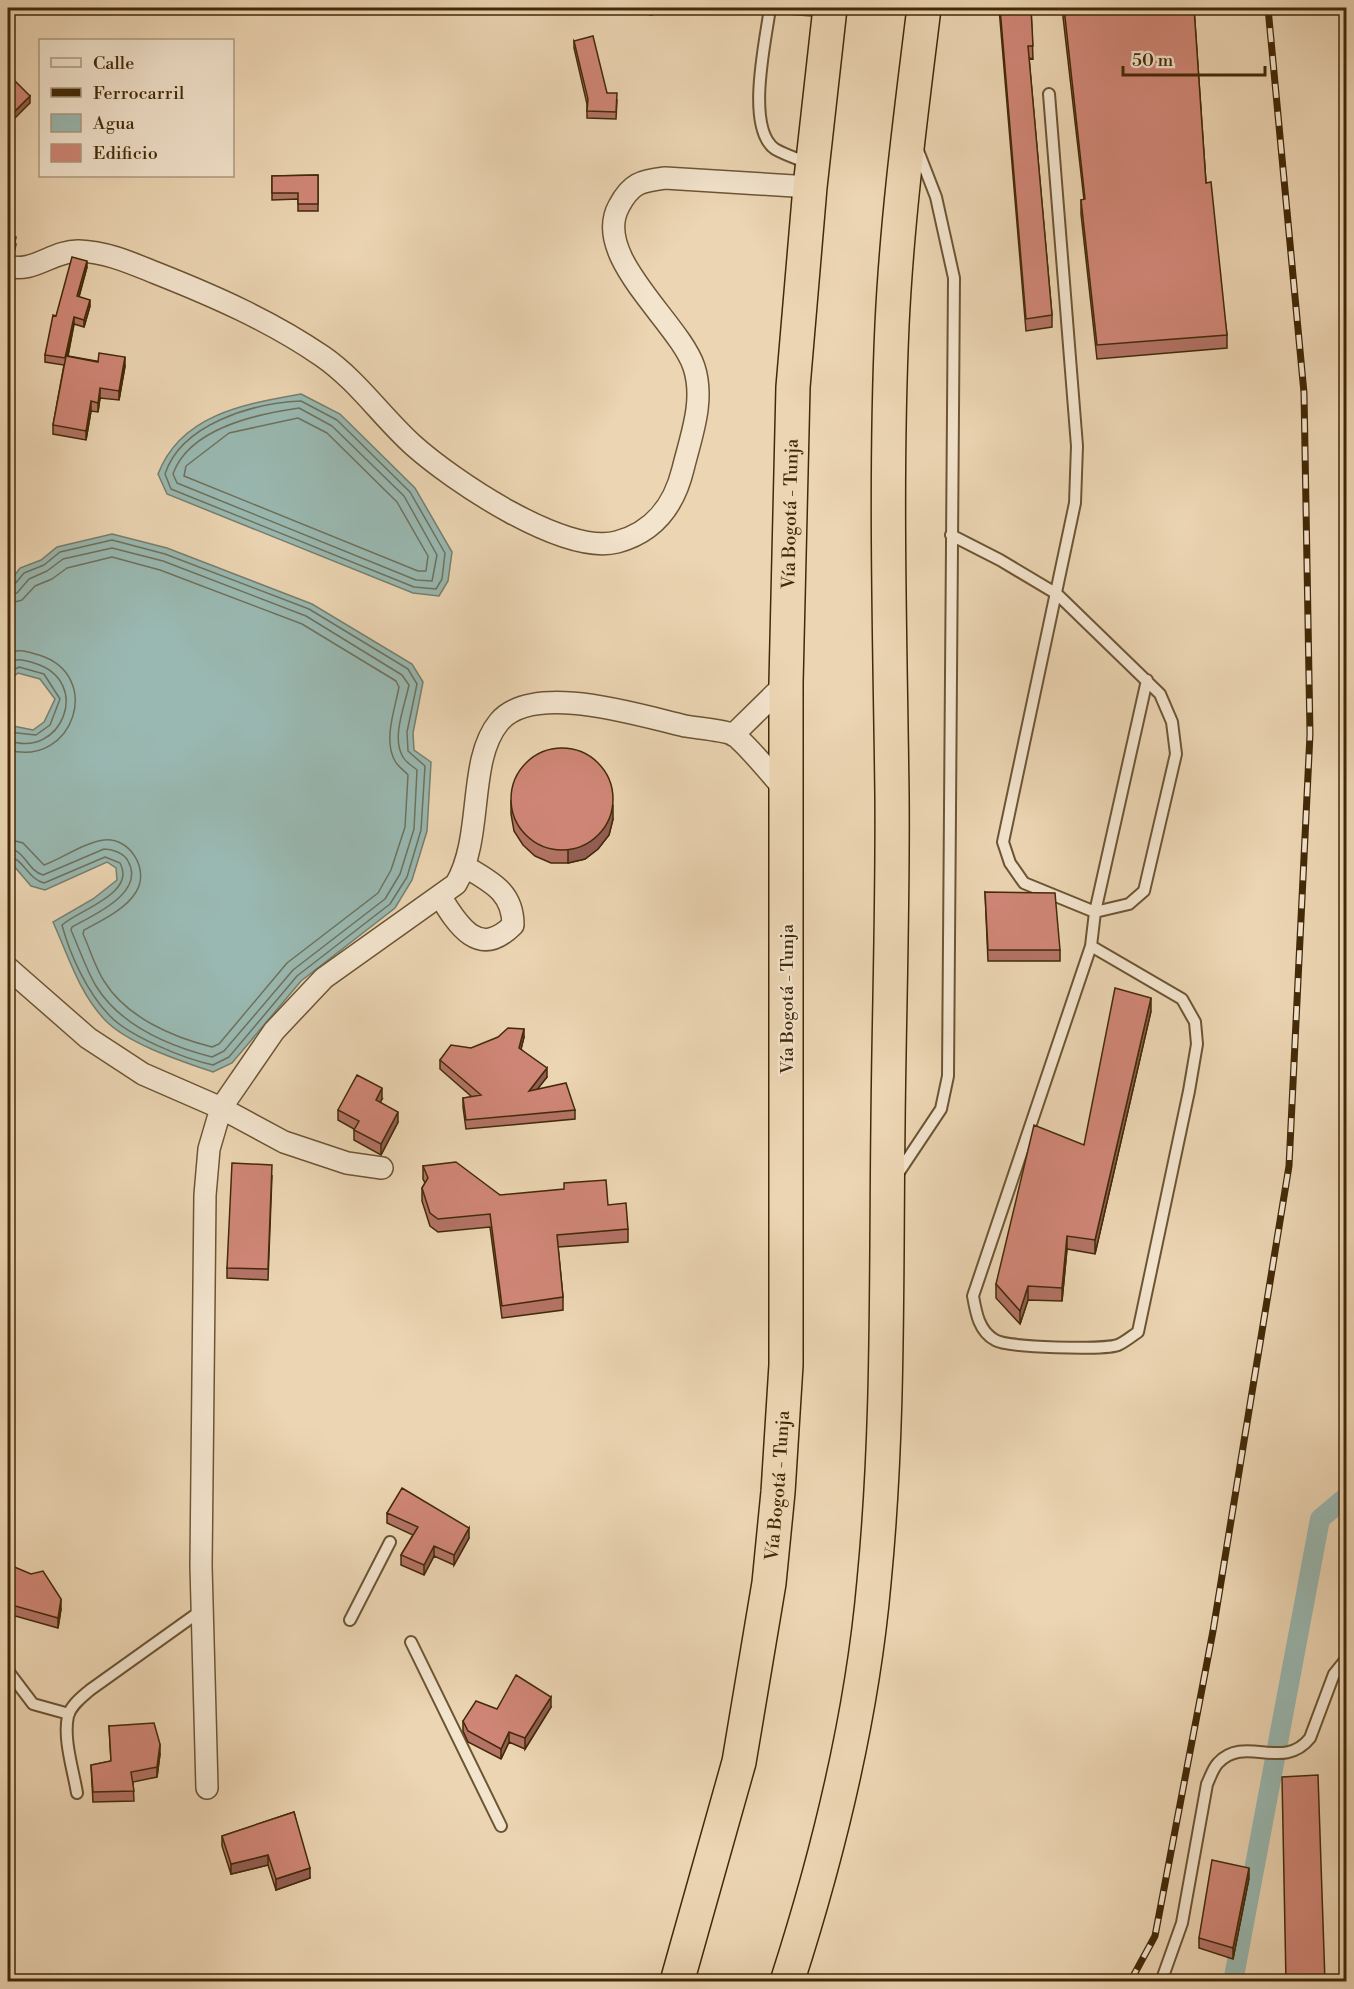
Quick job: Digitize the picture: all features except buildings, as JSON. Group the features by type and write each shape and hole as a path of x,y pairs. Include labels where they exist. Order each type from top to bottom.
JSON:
{"highway":[{"path":"787,1982 811,1909 833,1826 866,1652 882,1470 892,798 887,532 892,327 898,228 924,8"},
{"name":"Vía Bogotá - Tunja","path":"677,1982 739,1762 769,1583 778,1492 786,1365 786,683 793,387 830,9"}],"street":[{"path":"8,266 19,270 76,250 112,255 257,317 324,357 413,445 492,503 559,534 588,543 615,543 645,532 661,516 680,483 699,402 694,367 679,338 624,266 615,234 615,213 620,203 626,194 642,181 665,178 812,176"},
{"path":"733,735 786,683"},
{"path":"207,1788 202,1610 205,1195 209,1149 221,1108 274,1031 315,986 456,884 466,867 489,740 500,721 519,709 539,704 575,703 733,735 787,792"},
{"path":"440,896 461,927 475,938 487,941 502,936 513,925 513,910 507,897 466,867"},
{"path":"8,968 88,1038 143,1074 221,1108 284,1143 347,1163 382,1168"}],"lane":[{"path":"770,8 758,109 763,131 774,148 812,176"},
{"path":"790,8 830,9"},
{"path":"951,535 1000,560 1057,594 1160,694 1172,722 1176,754 1144,891 1129,904 1095,912 1024,883 1010,863 1003,842 1057,594 1075,503 1077,446 1049,94"},
{"path":"887,1190 941,1109 948,1076 954,278 936,197 909,128"},
{"path":"1091,946 1182,999 1195,1022 1197,1044 1189,1091 1138,1332 1119,1345 1097,1348 1040,1347 996,1341 984,1330 973,1296 1091,946 1095,912 1147,680"},
{"path":"350,1620 390,1542"},
{"path":"77,1793 68,1732 69,1714 90,1690 202,1610"},
{"path":"411,1642 501,1826"},
{"path":"1161,1982 1182,1923 1208,1784 1217,1763 1237,1750 1282,1754 1296,1751 1310,1738 1334,1674 1347,1659"},
{"path":"8,1671 33,1704 69,1714"}],"water":[{"path":"301,394 340,414 415,488 452,552 448,581 439,596 413,593 167,494 158,474 168,454 182,438 199,425 237,408"},
{"path":"112,534 167,548 312,604 412,664 423,682 413,733 414,750 431,762 427,831 412,880 395,908 301,981 232,1063 213,1072 156,1051 115,1029 88,998 75,973 53,922 93,899 117,880 116,868 107,862 45,890 31,886 8,859 8,725 33,730 44,722 55,699 40,679 18,673 8,681 8,584 20,568 41,560 57,547"}],"waterway":[{"path":"1233,1982 1320,1519 1346,1497"}],"railway":[{"path":"1130,1982 1155,1936 1213,1631 1289,1166 1310,734 1304,393 1268,8"}]}
